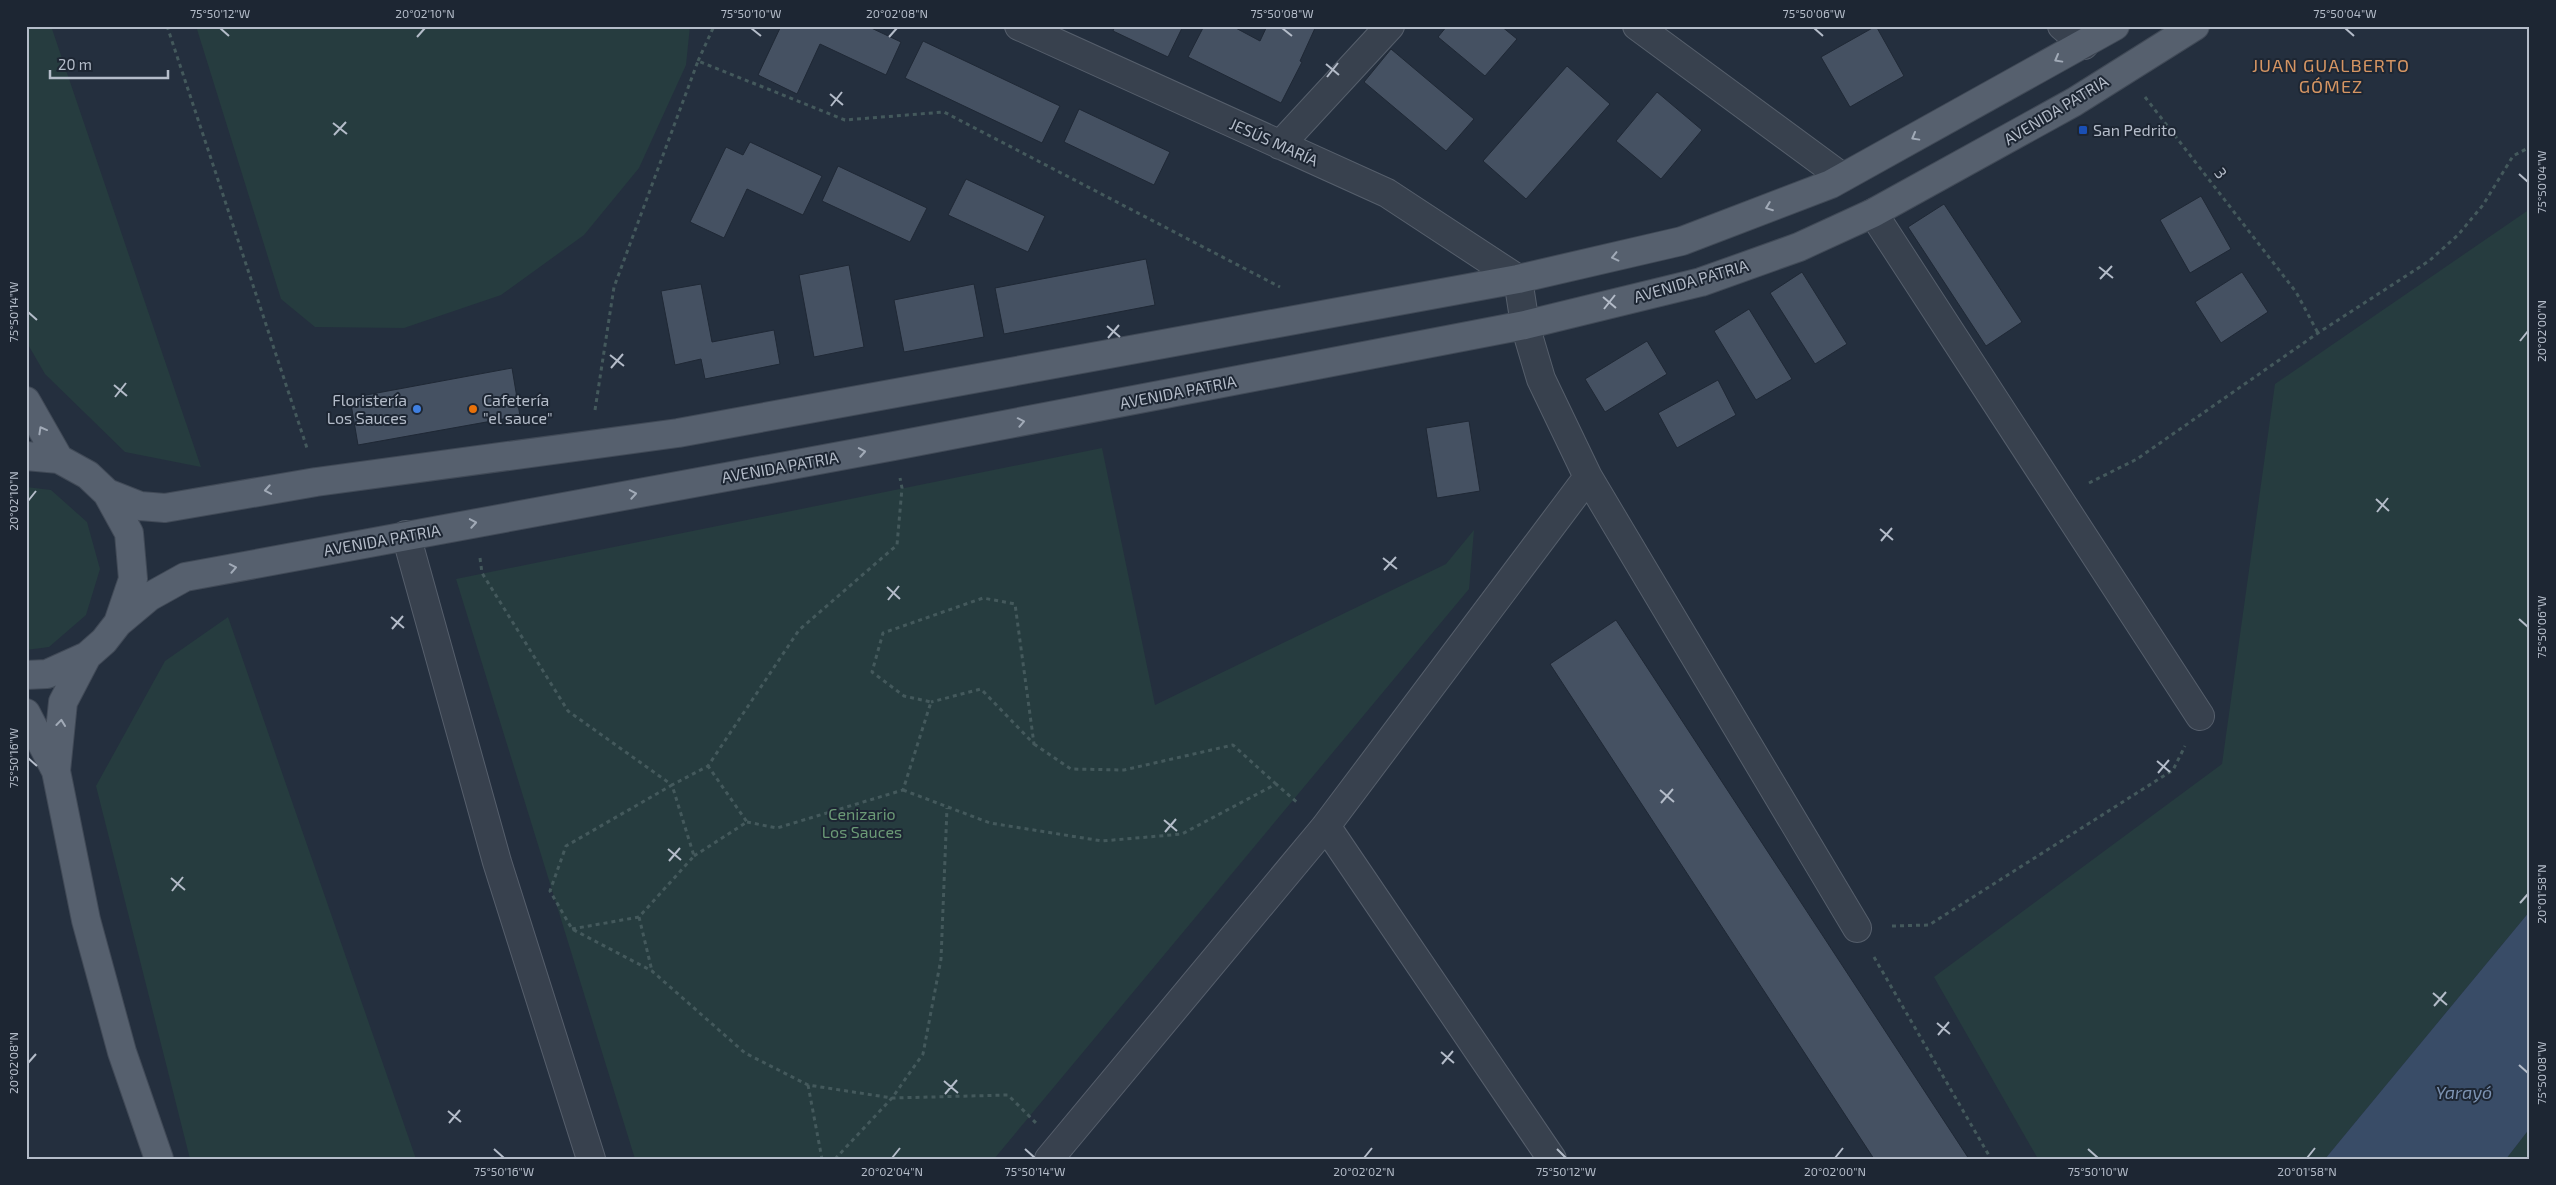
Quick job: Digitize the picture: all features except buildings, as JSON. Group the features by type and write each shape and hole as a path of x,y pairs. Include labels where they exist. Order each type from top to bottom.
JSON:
{"main road":[{"path":"26,456 58,459 88,475 108,493 140,506 165,508 316,482 678,433 1518,279 1682,241 1831,184 2084,45 2115,26"},
{"name":"AVENIDA PATRIA","path":"118,622 149,596 185,577 894,446 1525,325 1701,282 1799,248 1873,213 2074,102 2195,26"},
{"path":"26,401 58,459"},
{"path":"26,675 48,674 87,656 104,641 118,622 133,579 129,533 108,493"},
{"path":"56,771 63,702 87,656"},
{"path":"26,713 56,771 88,930 122,1052 159,1159"}],"street":[{"name":"JESÚS MARÍA","path":"1019,26 1387,193 1518,279"},
{"path":"1280,145 1390,26"},
{"path":"1637,26 1842,177"},
{"path":"2062,26 2084,45"},
{"path":"1873,213 2200,716"},
{"path":"1518,279 1525,325 1541,379 1588,478 1857,928"},
{"path":"1055,1152 1326,826 1588,478"},
{"path":"406,535 498,862 591,1159"},
{"path":"1326,826 1552,1159"}],"path":[{"path":"167,26 311,459 316,482"},
{"path":"589,445 614,287 698,62 714,26"},
{"path":"698,62 846,120 944,112 1330,313"},
{"name":"3","path":"2116,74 2130,82 2149,101 2296,292 2318,333"},
{"path":"2056,494 2099,480 2137,459 2318,333 2429,261 2458,235 2483,205 2513,156 2530,147"},
{"path":"894,446 902,488 897,545 799,630 708,766 566,846 550,892 572,929 652,971 746,1053 808,1085 892,1098 1008,1095 1055,1152"},
{"path":"473,523 482,573 568,711 672,785 694,856"},
{"path":"1034,744 1015,604 983,598 883,633 872,672 904,696 931,702 981,689 1034,744 1071,769 1124,770 1233,745 1326,826"},
{"path":"903,790 931,702"},
{"path":"1991,1159 1857,928 1929,924 2173,770 2200,716"},
{"path":"708,766 747,822 777,828 903,790 947,808 990,822 1102,841 1182,834 1276,784"},
{"path":"835,1159 892,1098 923,1054 942,959 947,808"},
{"path":"572,929 639,917 694,856 747,822"},
{"path":"639,917 652,971"},
{"path":"808,1085 822,1159"}],"green space":[{"path":"26,26 51,26 201,467 125,452 45,374 26,341"},
{"path":"196,26 690,26 686,65 639,168 584,235 501,295 404,328 315,327 281,299"},
{"path":"2530,209 2530,911 2325,1159 2038,1159 1934,977 2222,764 2275,384"},
{"name":"Cenizario Los Sauces","path":"1102,448 1155,705 1446,564 1474,530 1469,589 994,1159 635,1159 456,579"},
{"path":"26,487 51,490 87,522 100,569 86,615 49,647 26,650"},
{"path":"228,617 416,1159 190,1159 96,786 165,661"},
{"path":"2530,1128 2530,1159 2506,1159"}],"water":[{"name":"Yarayó","path":"2530,911 2530,1128 2506,1159 2325,1159"}],"place":[{"name":"San Pedrito","path":"2083,130"},
{"name":"Floristería Los Sauces","path":"417,409"},
{"name":"Cafetería \"el sauce\"","path":"473,409"}],"district":[{"name":"JUAN GUALBERTO GÓMEZ","path":"2331,76"}]}
